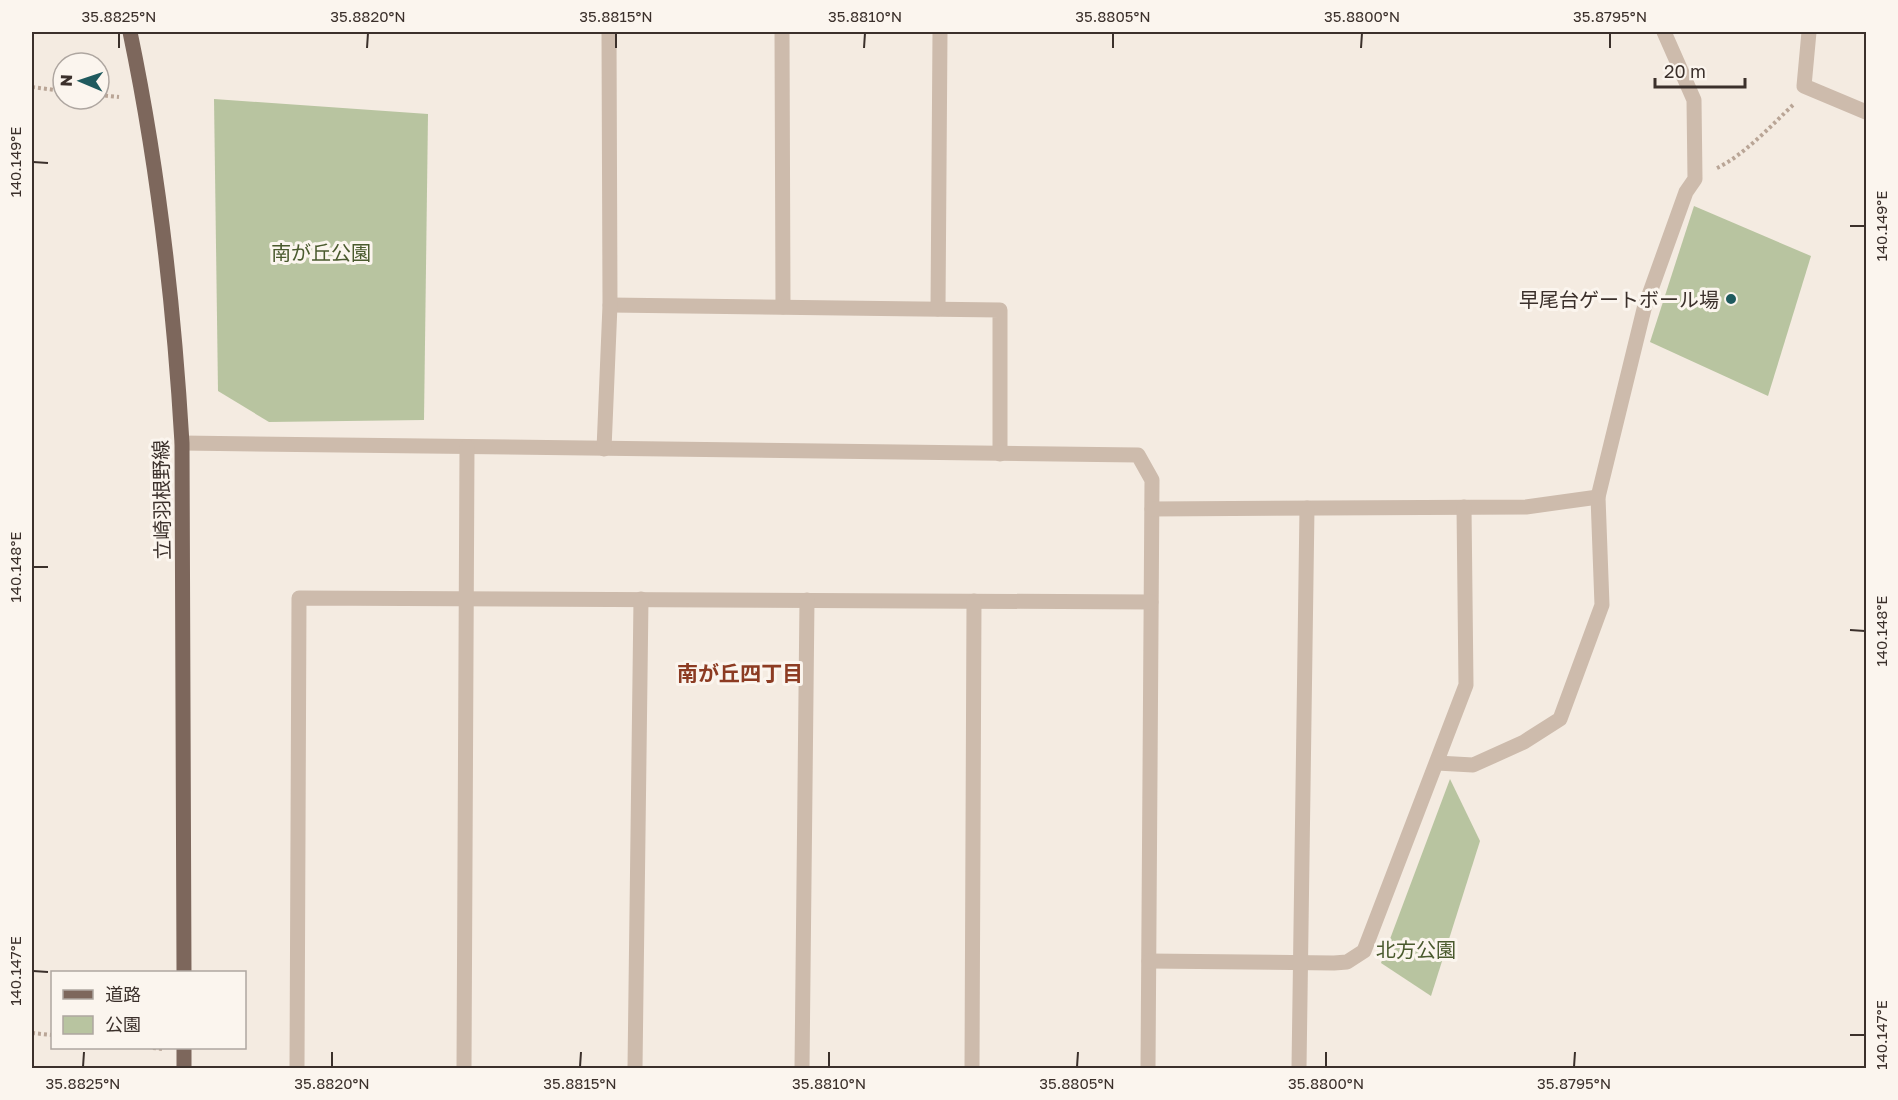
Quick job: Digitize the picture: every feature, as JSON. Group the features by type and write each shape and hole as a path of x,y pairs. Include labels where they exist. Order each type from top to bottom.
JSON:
{"main road":[{"name":"立崎羽根野線","path":"130,32 145,100 162,230 179,391 182,443 184,971"},
{"path":"184,1049 184,1068"}],"street":[{"path":"604,449 610,305 609,32"},
{"path":"782,32 783,307"},
{"path":"938,309 940,32"},
{"path":"1437,763 1473,765 1524,742 1560,719 1602,605 1598,497 1644,309 1686,192 1695,179 1694,100 1664,32"},
{"path":"1809,32 1804,86 1866,112"},
{"path":"610,305 1000,310 1000,453"},
{"path":"182,443 1138,455 1152,480 1149,1068"},
{"path":"464,1068 467,447"},
{"path":"1152,509 1526,507 1598,497"},
{"path":"1149,961 1347,962 1364,951 1466,685 1464,507"},
{"path":"1299,1068 1307,508"},
{"path":"297,1068 299,598 1151,602"},
{"path":"635,1068 641,599"},
{"path":"802,1068 807,600"},
{"path":"972,1068 974,601"}],"path":[{"path":"1695,179 1725,165 1796,102 1804,86"},
{"path":"32,87 51,89"},
{"path":"32,1033 51,1035"}],"green space":[{"name":"南が丘公園","path":"214,99 428,114 424,420 269,422 218,391"},
{"name":"早尾台ゲートボール場","path":"1694,206 1811,256 1768,396 1650,342"},
{"name":"北方公園","path":"1450,779 1480,841 1431,996 1381,963"}],"place":[{"name":"早尾台ゲートボール場","path":"1731,299"}],"district":[{"name":"南が丘四丁目","path":"740,673"}]}
